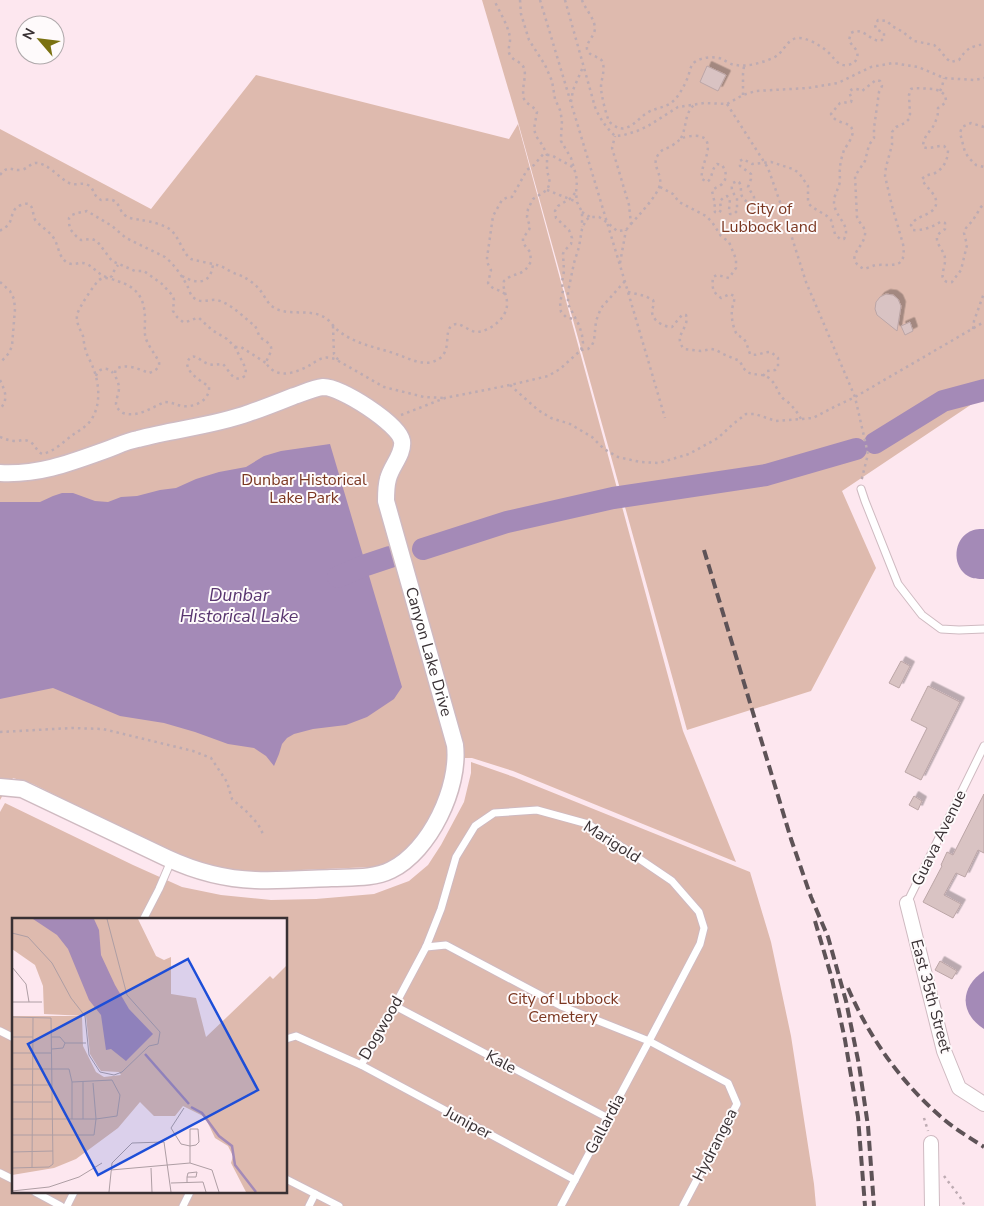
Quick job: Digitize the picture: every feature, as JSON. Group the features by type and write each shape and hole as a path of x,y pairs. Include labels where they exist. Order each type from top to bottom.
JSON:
{"street":[{"name":"Canyon Lake Drive","path":"0,473 18,474 39,471 75,461 136,439 208,425 247,414 304,392 324,387 340,390 385,419 400,434 402,443 400,453 387,480 386,501 455,745 456,755 448,796 435,824 422,845 408,859 391,870 368,876 255,880 207,873 184,866 22,789 0,787"},
{"name":"East 35th Street","path":"907,903 944,1051 959,1088 984,1104"},
{"path":"931,1144 932,1206"}],"lane":[{"path":"861,489 898,584 922,615 941,629 984,629"},
{"name":"Guava Avenue","path":"907,903 984,746"},
{"name":"Marigold","path":"426,947 441,909 456,857 475,826 494,813 529,810 537,810 588,824 632,853 672,881 699,912 704,928"},
{"path":"144,918 171,860"},
{"name":"Gallardia","path":"561,1206 700,944 704,928"},
{"path":"426,947 446,945 561,1006 649,1041"},
{"name":"Dogwood","path":"288,1038 296,1036 361,1065 426,947"},
{"name":"Kale","path":"395,1006 608,1118"},
{"path":"0,1031 12,1037"},
{"name":"Hydrangea","path":"649,1041 728,1083 737,1104 683,1206"},
{"name":"Juniper","path":"361,1065 575,1180"},
{"path":"0,1173 12,1179"},
{"path":"288,1180 339,1206"},
{"path":"40,1194 61,1206"},
{"path":"67,1206 73,1194"},
{"path":"183,1206 189,1194"},
{"path":"309,1206 316,1194"}],"path":[{"path":"0,175 10,169 21,170 33,164 41,164 69,183 88,185 92,188 94,195 101,200 110,199 117,203 122,213 126,216 168,228 180,242 189,258 219,265 247,279 260,289 268,303 275,308 288,312 317,314 325,317 340,332 359,343 396,353 419,362 432,362 446,351 449,328 452,325 459,325 473,332 484,331 496,324 504,313 508,306 504,281 508,277 521,274 526,270 531,261 530,252 523,243 530,227 527,217 528,209 533,199 547,190 550,184 546,153 534,129 537,117 536,109 528,104 524,98 525,69 509,53 510,40 494,0"},
{"path":"385,419 445,398 510,386 548,376 560,369 581,350 583,343 582,335 568,304 568,292 582,229 582,212 577,202 576,193 577,181 571,158 561,142 562,120 552,81 545,65 529,40 519,6 520,0"},
{"path":"540,0 665,418"},
{"path":"565,0 594,107 600,118 614,135 629,134 648,126 678,107 704,103 727,104 743,95 756,92 808,88 838,83 871,67 893,63 918,67 944,78 975,80 984,78"},
{"path":"582,0 595,29 588,45 588,51 590,54 601,58 603,63 601,93 614,135 612,148 629,205 631,224"},
{"path":"620,136 646,113 672,103 689,75 691,67 696,61 704,58 717,57 733,65 757,64 775,58 782,53 790,41 799,38 808,40 826,51 834,60 841,64 845,66 850,65 855,62 858,55 857,50 849,40 851,32 860,30 874,40 881,41 884,38 884,33 876,29 875,25 880,20 887,21 914,41 934,45 951,62 958,60 969,48 984,44"},
{"path":"571,103 573,90 583,66"},
{"path":"743,95 744,66"},
{"path":"940,91 944,78"},
{"path":"680,139 693,136 706,139 708,152 702,166 701,176 704,182 709,181 715,165 720,164 724,167 726,173 724,181 712,191 715,212 719,213 721,210 720,201 724,196 730,199 730,214 734,214 737,211 738,198 732,188 733,183 737,181 740,184 740,192 744,199 749,204 754,202 754,197 748,187 752,176 742,167 740,162 743,159 752,164 764,162 778,164 799,172 808,186 809,204 828,216 837,237 844,239 846,234 845,226 836,213 834,200 840,182 839,171 841,161 853,130 850,126 834,119 831,114 840,103 848,104 851,102 852,99 849,92 851,90 862,91 875,81 880,81 882,86 879,92 874,138 869,145 865,161 855,176 857,217 858,222 864,228 865,234 854,259 864,269 876,265 897,264 902,260 904,250 885,176 892,145 892,132 896,127 909,119 909,95 911,89 934,89 945,95 946,101 939,107 933,127 926,134 923,147 927,149 940,145 944,146 948,150 948,156 938,171 922,179 923,183 934,194 936,205 911,225 913,230 918,230 931,227 940,222 945,223 945,228 937,237 945,258 945,268 942,276 946,282 952,282 961,270 967,245 964,233 984,204"},
{"path":"620,264 626,230 643,211 660,187 661,181 655,164 656,157 660,150 672,146 680,139 684,132 687,112 695,104"},
{"path":"727,104 768,168 806,282 855,397 868,454 861,480 861,489"},
{"path":"610,123 618,128 627,128"},
{"path":"984,127 971,123 962,127 960,131 965,152 976,165 984,167"},
{"path":"546,153 574,169"},
{"path":"506,295 502,291 490,287 488,283 491,270 487,262 493,216 502,200 512,197 527,170 546,153"},
{"path":"660,187 672,194 679,202 706,216 728,242 736,260 736,268 729,278 717,276 713,278 713,290 720,298 730,294 734,296 733,326 737,335 746,342 750,354 757,355 763,352 772,352 778,358 778,367 775,370 767,371 763,376"},
{"path":"547,190 577,202"},
{"path":"576,193 558,206 555,215 569,230 572,238 572,242 564,251 561,312 566,317 577,321"},
{"path":"0,231 8,225 11,215 18,208 28,205 34,210 35,221 53,237 64,260 74,264 86,264 99,274 131,286 136,291 142,299 144,307 146,338 157,357 159,365 149,373 136,368 120,366 116,369 115,374"},
{"path":"96,379 97,373 102,369 111,370 115,374 119,385 117,408 123,413 133,414 141,413 165,402 191,406 206,398 209,393 207,386 195,377 187,367 191,357 198,357 209,364 222,364 234,377 240,379 245,376 246,369 230,341 212,330 198,318 184,322 177,317 173,311 173,296 162,284 144,271 135,271 118,265 110,260 97,241 81,240 73,233 68,223 70,218 72,215 87,211 112,226 126,238 165,257 186,284 194,299 203,301 213,300 235,309 255,326 260,337 269,343 272,351 266,363"},
{"path":"582,212 590,217 599,217 618,231 626,230"},
{"path":"582,229 586,220 590,217"},
{"path":"179,274 189,280 202,282 210,277 213,264"},
{"path":"0,437 14,441 26,440 31,442 38,452 42,454 52,451 87,425 92,419 99,394 76,316 80,305 97,282 102,278 112,276 118,265"},
{"path":"581,350 588,349 592,345 600,308 625,281"},
{"path":"0,282 10,291 14,298 15,308 12,346 9,353 0,363"},
{"path":"628,292 653,300 653,315 660,323 667,327 672,327 682,315 686,315 688,321 680,338 680,343 684,349 701,352 711,349 716,350 740,362 748,373 772,380 780,395 801,419"},
{"path":"972,329 984,293"},
{"path":"510,386 538,410 551,418 570,424 592,438 604,449 618,456 640,462 659,463 689,454 718,438 746,414 755,414 776,421 813,418 855,397 984,322"},
{"path":"333,326 334,354 341,363"},
{"path":"235,348 241,347 266,363 272,371 283,374 304,368 324,357 335,359 384,387 424,397 445,398"},
{"path":"0,380 6,396 6,401 0,409"},
{"path":"0,732 103,728 193,751 211,758 227,782 232,799 258,824 264,836"}],"green space":[{"name":"City of Lubbock land","path":"482,0 984,0 984,397 842,491 876,568 811,691 687,730 518,122"},
{"name":"Dunbar Historical Lake Park","path":"256,75 509,139 518,124 683,731 736,862 513,771 472,758 447,758 445,777 440,795 426,823 414,841 404,853 396,858 385,864 372,867 253,872 227,869 189,859 156,845 33,784 13,778 0,800 0,129 151,209"},
{"name":"City of Lubbock Cemetery","path":"471,762 514,777 750,872 771,942 791,1036 816,1206 0,1206 0,812 5,803 182,887 221,895 271,900 316,899 374,894 409,881 428,865 464,802 471,773"}],"water":[{"name":"Dunbar Historical Lake","path":"330,444 402,687 394,699 367,717 346,725 313,729 294,734 282,744 274,766 266,756 254,748 228,744 164,723 120,716 53,688 0,699 0,502 40,502 62,493 73,493 95,501 108,502 121,497 137,496 176,488 219,472 246,467 264,456 281,451"},
{"path":"984,529 984,579 972,578 963,572 960,567 956,555 957,549 966,534"},
{"path":"984,971 984,1029 970,1015 966,1000 970,985"}],"building":[{"path":"707,66 726,75 718,91 700,82"},
{"path":"886,294 893,295 898,299 901,306 897,331 877,315 875,309 876,302"},
{"path":"910,322 913,331 905,335 901,326"},
{"path":"901,661 910,666 899,688 889,683"},
{"path":"928,686 960,702 921,780 905,772 927,728 911,720"},
{"path":"984,794 984,853 978,850 965,877 956,873 944,895 961,904 953,918 923,902 942,866 947,852 953,855"},
{"path":"914,796 922,801 918,810 909,805"},
{"path":"940,961 957,971 952,979 935,970"}],"waterway":[{"path":"875,443 943,401 984,390"},
{"path":"423,549 507,522 613,498 766,475 856,449"},
{"path":"338,577 390,557"}],"railway":[{"path":"704,550 791,839 811,897 828,937 846,1001 859,1065 868,1126 874,1206"},
{"path":"815,921 832,979 845,1040 858,1117 865,1206"},
{"path":"848,988 876,1041 899,1073 925,1102 945,1120 984,1147"}]}
